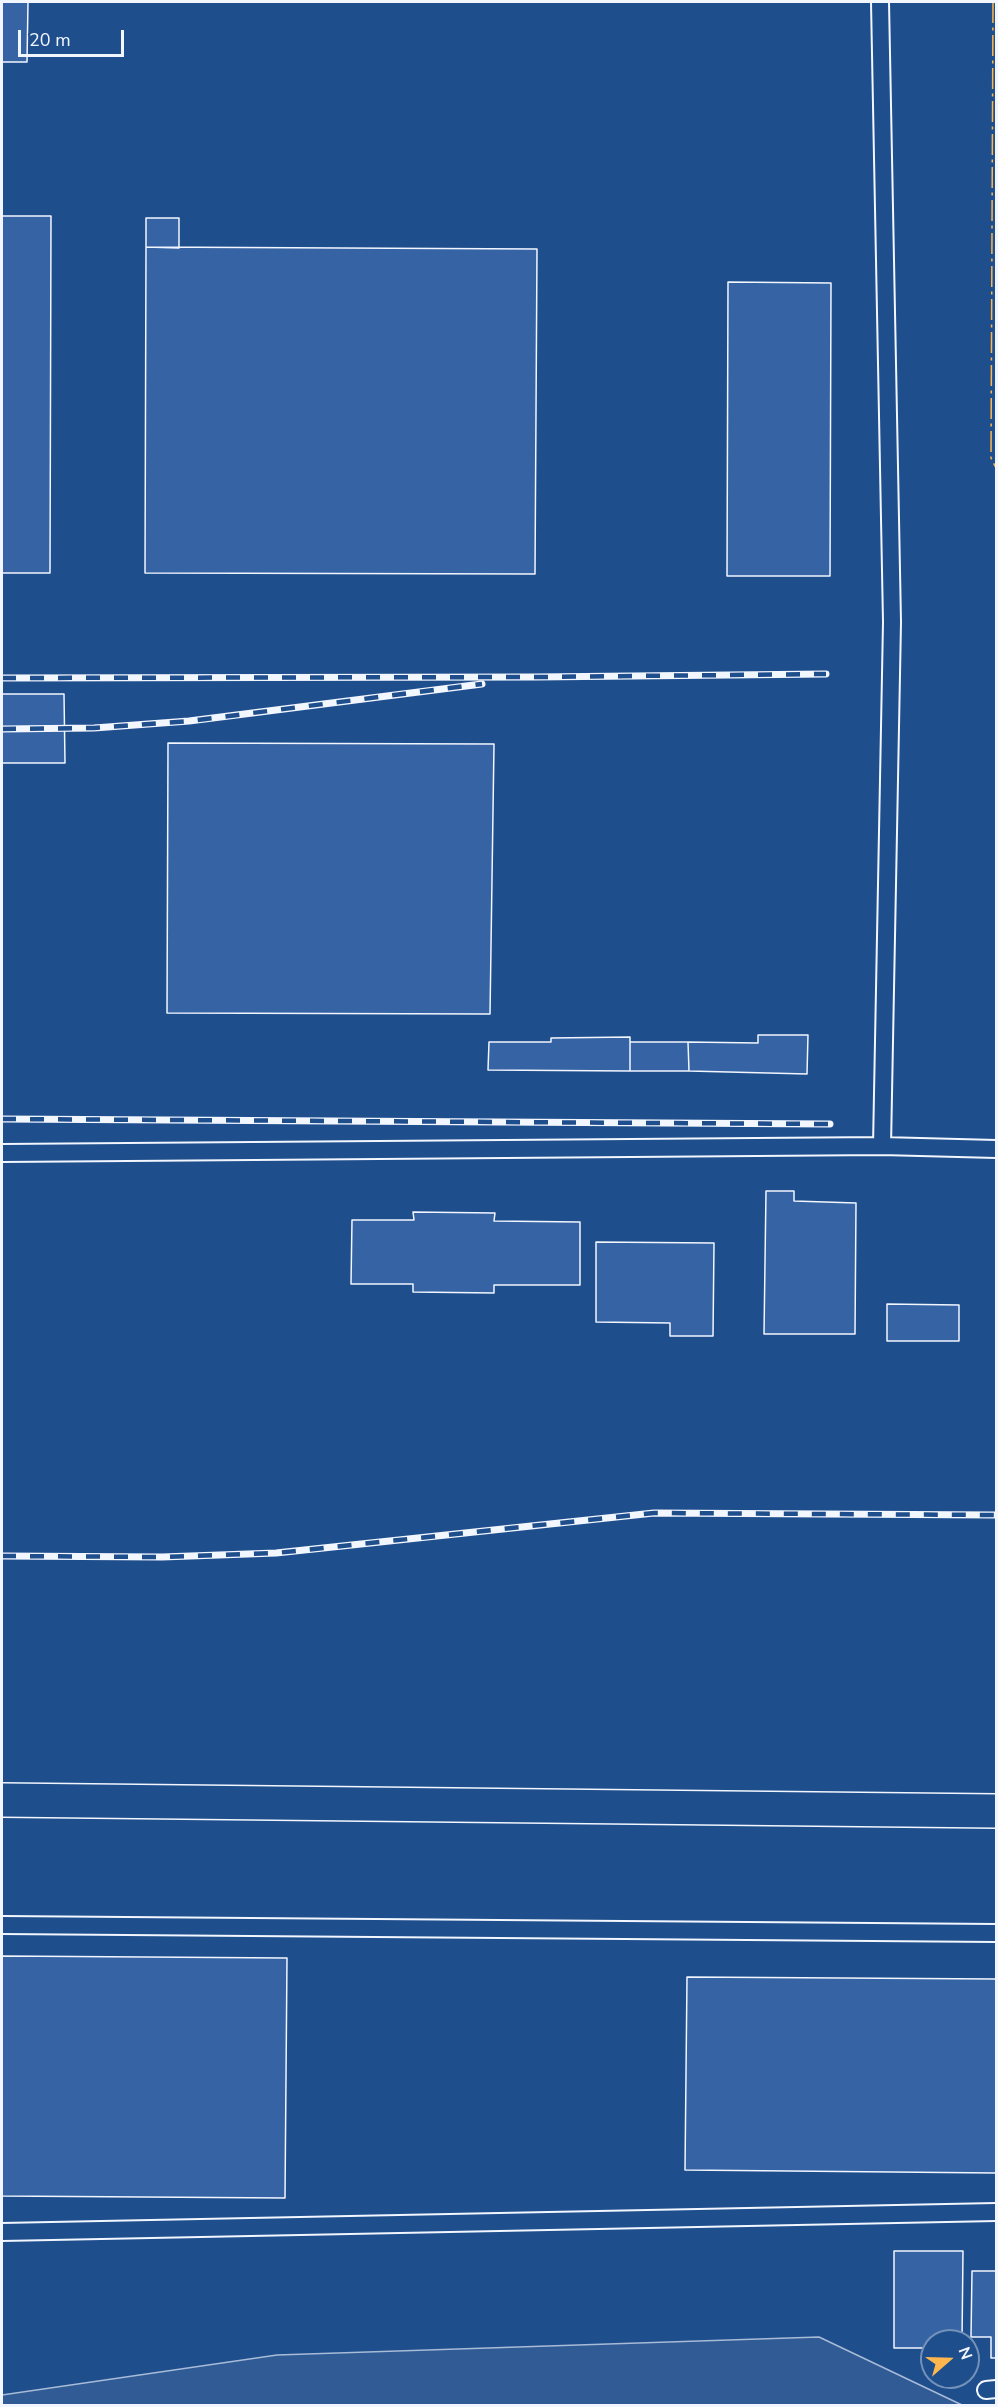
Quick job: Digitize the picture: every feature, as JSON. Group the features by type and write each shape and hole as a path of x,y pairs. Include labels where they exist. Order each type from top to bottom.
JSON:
{"main road":[{"path":"2,1800 996,1811"}],"lane":[{"path":"880,2 892,622 882,1146"},
{"path":"2,1153 882,1146 996,1149"},
{"path":"2,1925 996,1933"},
{"path":"2,2232 996,2212"}],"shaded area":[{"path":"819,2337 920,2385 920,2389 928,2389 962,2405 2,2405 2,2395 277,2355"}],"building":[{"path":"2,2 28,2 27,62 2,62"},
{"path":"2,216 51,216 50,573 2,573"},
{"path":"146,218 179,218 179,248 146,247"},
{"path":"146,247 537,249 535,574 145,573"},
{"path":"728,282 831,283 830,576 727,576"},
{"path":"2,694 64,694 65,763 2,763"},
{"path":"168,743 494,744 490,1014 167,1013"},
{"path":"758,1035 808,1035 807,1074 689,1071 688,1042 758,1043"},
{"path":"630,1037 630,1071 488,1070 489,1042 551,1042 551,1038"},
{"path":"630,1042 688,1042 689,1071 630,1071"},
{"path":"766,1191 794,1191 794,1201 856,1203 855,1334 764,1334"},
{"path":"413,1212 495,1213 494,1221 580,1222 580,1285 494,1285 494,1293 413,1292 413,1284 351,1284 352,1220 414,1220"},
{"path":"596,1242 714,1243 713,1336 670,1336 670,1323 596,1322"},
{"path":"887,1304 959,1305 959,1341 887,1341"},
{"path":"2,1956 287,1958 285,2198 2,2196"},
{"path":"687,1977 996,1979 996,2173 685,2170"},
{"path":"894,2251 963,2251 962,2329 920,2329 920,2348 894,2348"},
{"path":"972,2271 996,2271 996,2358 991,2358 991,2337 980,2337 980,2329 971,2329"}],"railway":[{"path":"2,678 826,674"},
{"path":"2,729 94,728 189,721 482,684"},
{"path":"2,1119 830,1124"},
{"path":"2,1556 162,1557 276,1553 654,1513 996,1515"}],"power":[{"path":"993,2 991,458 996,468"}]}
